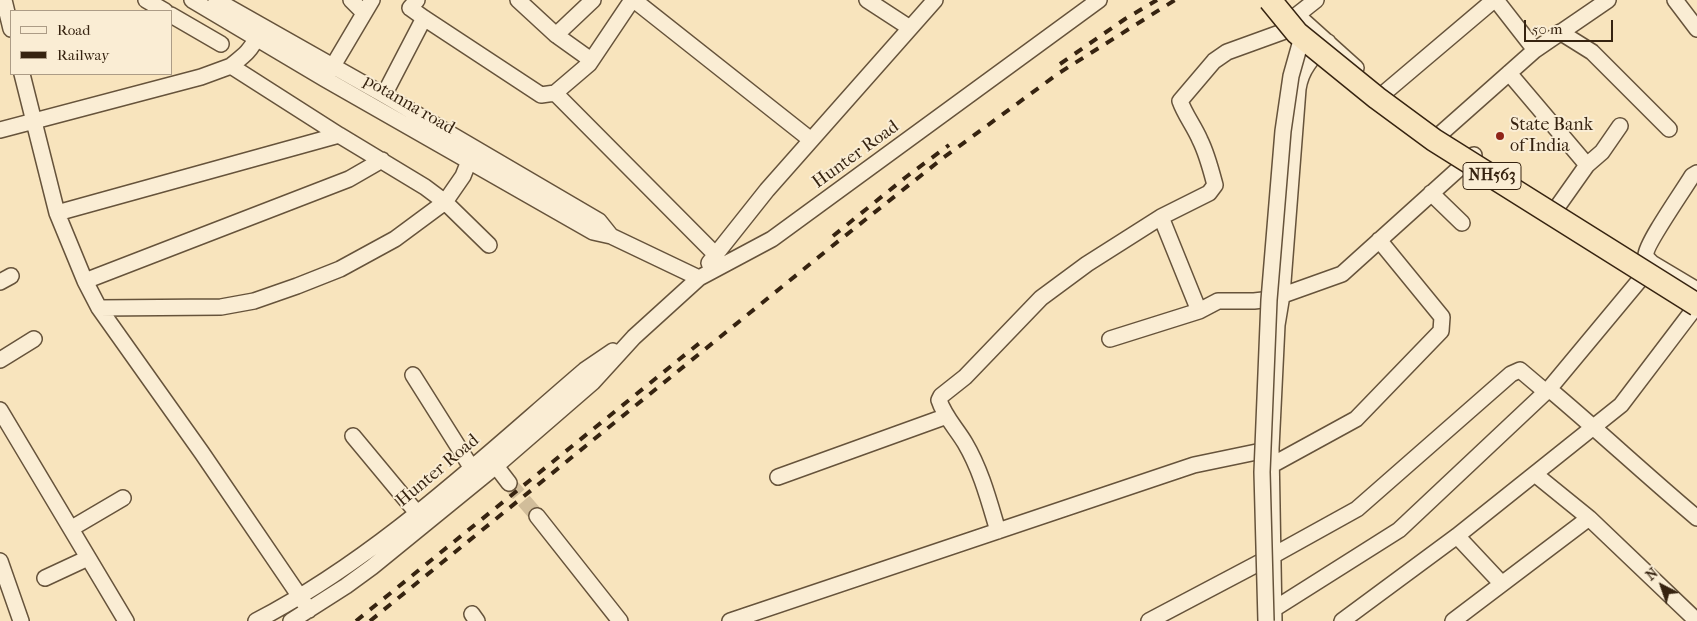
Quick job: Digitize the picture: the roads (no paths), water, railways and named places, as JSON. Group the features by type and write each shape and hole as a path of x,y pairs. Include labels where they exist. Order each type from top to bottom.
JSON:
{"highway":[{"name":"NH563","path":"1270,0 1377,98 1434,140 1697,305"}],"street":[{"path":"4,0 10,25"},
{"path":"146,0 163,10"},
{"name":"potanna road","path":"192,0 252,46 384,95 599,221 611,236"},
{"name":"potanna road","path":"216,0 234,4 329,74 466,169 593,232 611,236 694,282"},
{"path":"329,74 368,6 351,0"},
{"path":"416,0 410,8 541,95 555,93 591,60 633,0 811,140"},
{"path":"518,0 556,35 591,60"},
{"path":"556,35 593,0"},
{"path":"867,0 910,28"},
{"path":"694,282 715,254 811,140 935,0"},
{"path":"1271,617 1262,472 1269,300 1283,131 1300,26 1316,0"},
{"path":"1383,94 1495,0 1535,50"},
{"path":"1438,136 1535,50 1608,0"},
{"path":"1675,0 1697,29"},
{"name":"Hunter Road","path":"291,621 372,567 496,466 592,382 634,337 694,282 772,239 1095,1"},
{"path":"172,16 221,44"},
{"path":"384,95 424,18"},
{"path":"998,531 978,470 965,443 946,416 939,400 940,396 965,377 1041,298 1087,264 1161,217 1209,193 1215,185 1210,164 1180,100 1214,61 1227,52 1285,31 1298,24 1328,42 1383,94 1438,136 1475,154 1697,290"},
{"path":"1560,32 1592,52 1670,129"},
{"path":"1271,617 1274,555 1271,449 1277,325 1282,295 1299,78 1305,66 1328,42"},
{"path":"0,130 201,77 231,66 252,46"},
{"path":"231,66 425,187 445,202 489,245"},
{"path":"1509,73 1588,165"},
{"path":"22,75 57,213 85,281 100,308 309,610"},
{"path":"555,93 715,254"},
{"path":"1558,206 1588,165 1602,152 1620,126"},
{"path":"57,213 339,135"},
{"path":"1110,339 1199,311 1218,301 1254,301 1272,298 1342,274 1475,154"},
{"path":"85,281 349,179 382,160"},
{"path":"100,308 221,307 254,301 340,269 395,239 445,202 466,169"},
{"path":"1653,264 1646,256 1646,253 1692,176 1697,173"},
{"path":"1431,192 1462,223"},
{"path":"1161,217 1199,311"},
{"path":"1272,465 1356,419 1440,331 1442,318 1379,240"},
{"path":"1271,617 1400,530 1548,391 1653,264"},
{"path":"1342,621 1458,536 1621,405 1697,305"},
{"name":"Hunter Road","path":"256,621 299,597 343,568 417,514 585,370 634,337"},
{"path":"0,360 34,339"},
{"path":"1149,621 1357,509 1511,374 1520,370 1594,427 1628,460 1697,518"},
{"path":"413,375 471,467"},
{"path":"0,410 126,621"},
{"path":"778,477 946,416"},
{"path":"353,436 417,514"},
{"path":"730,621 1194,466 1271,449"},
{"path":"496,466 509,483"},
{"path":"1536,475 1589,518 1697,621"},
{"path":"72,528 122,498"},
{"path":"537,516 620,621"},
{"path":"1453,621 1589,518"},
{"path":"1458,536 1502,584"},
{"path":"44,578 88,558"},
{"path":"0,561 20,621"}],"tunnel":[{"path":"509,483 537,516"}],"railway":[{"path":"1060,64 1125,19 1157,0"},
{"path":"370,621 943,158 1059,73 1175,0"},
{"path":"833,236 949,145"},
{"path":"356,621 702,341"}],"place":[{"name":"State Bank of India","path":"1500,136"}]}
